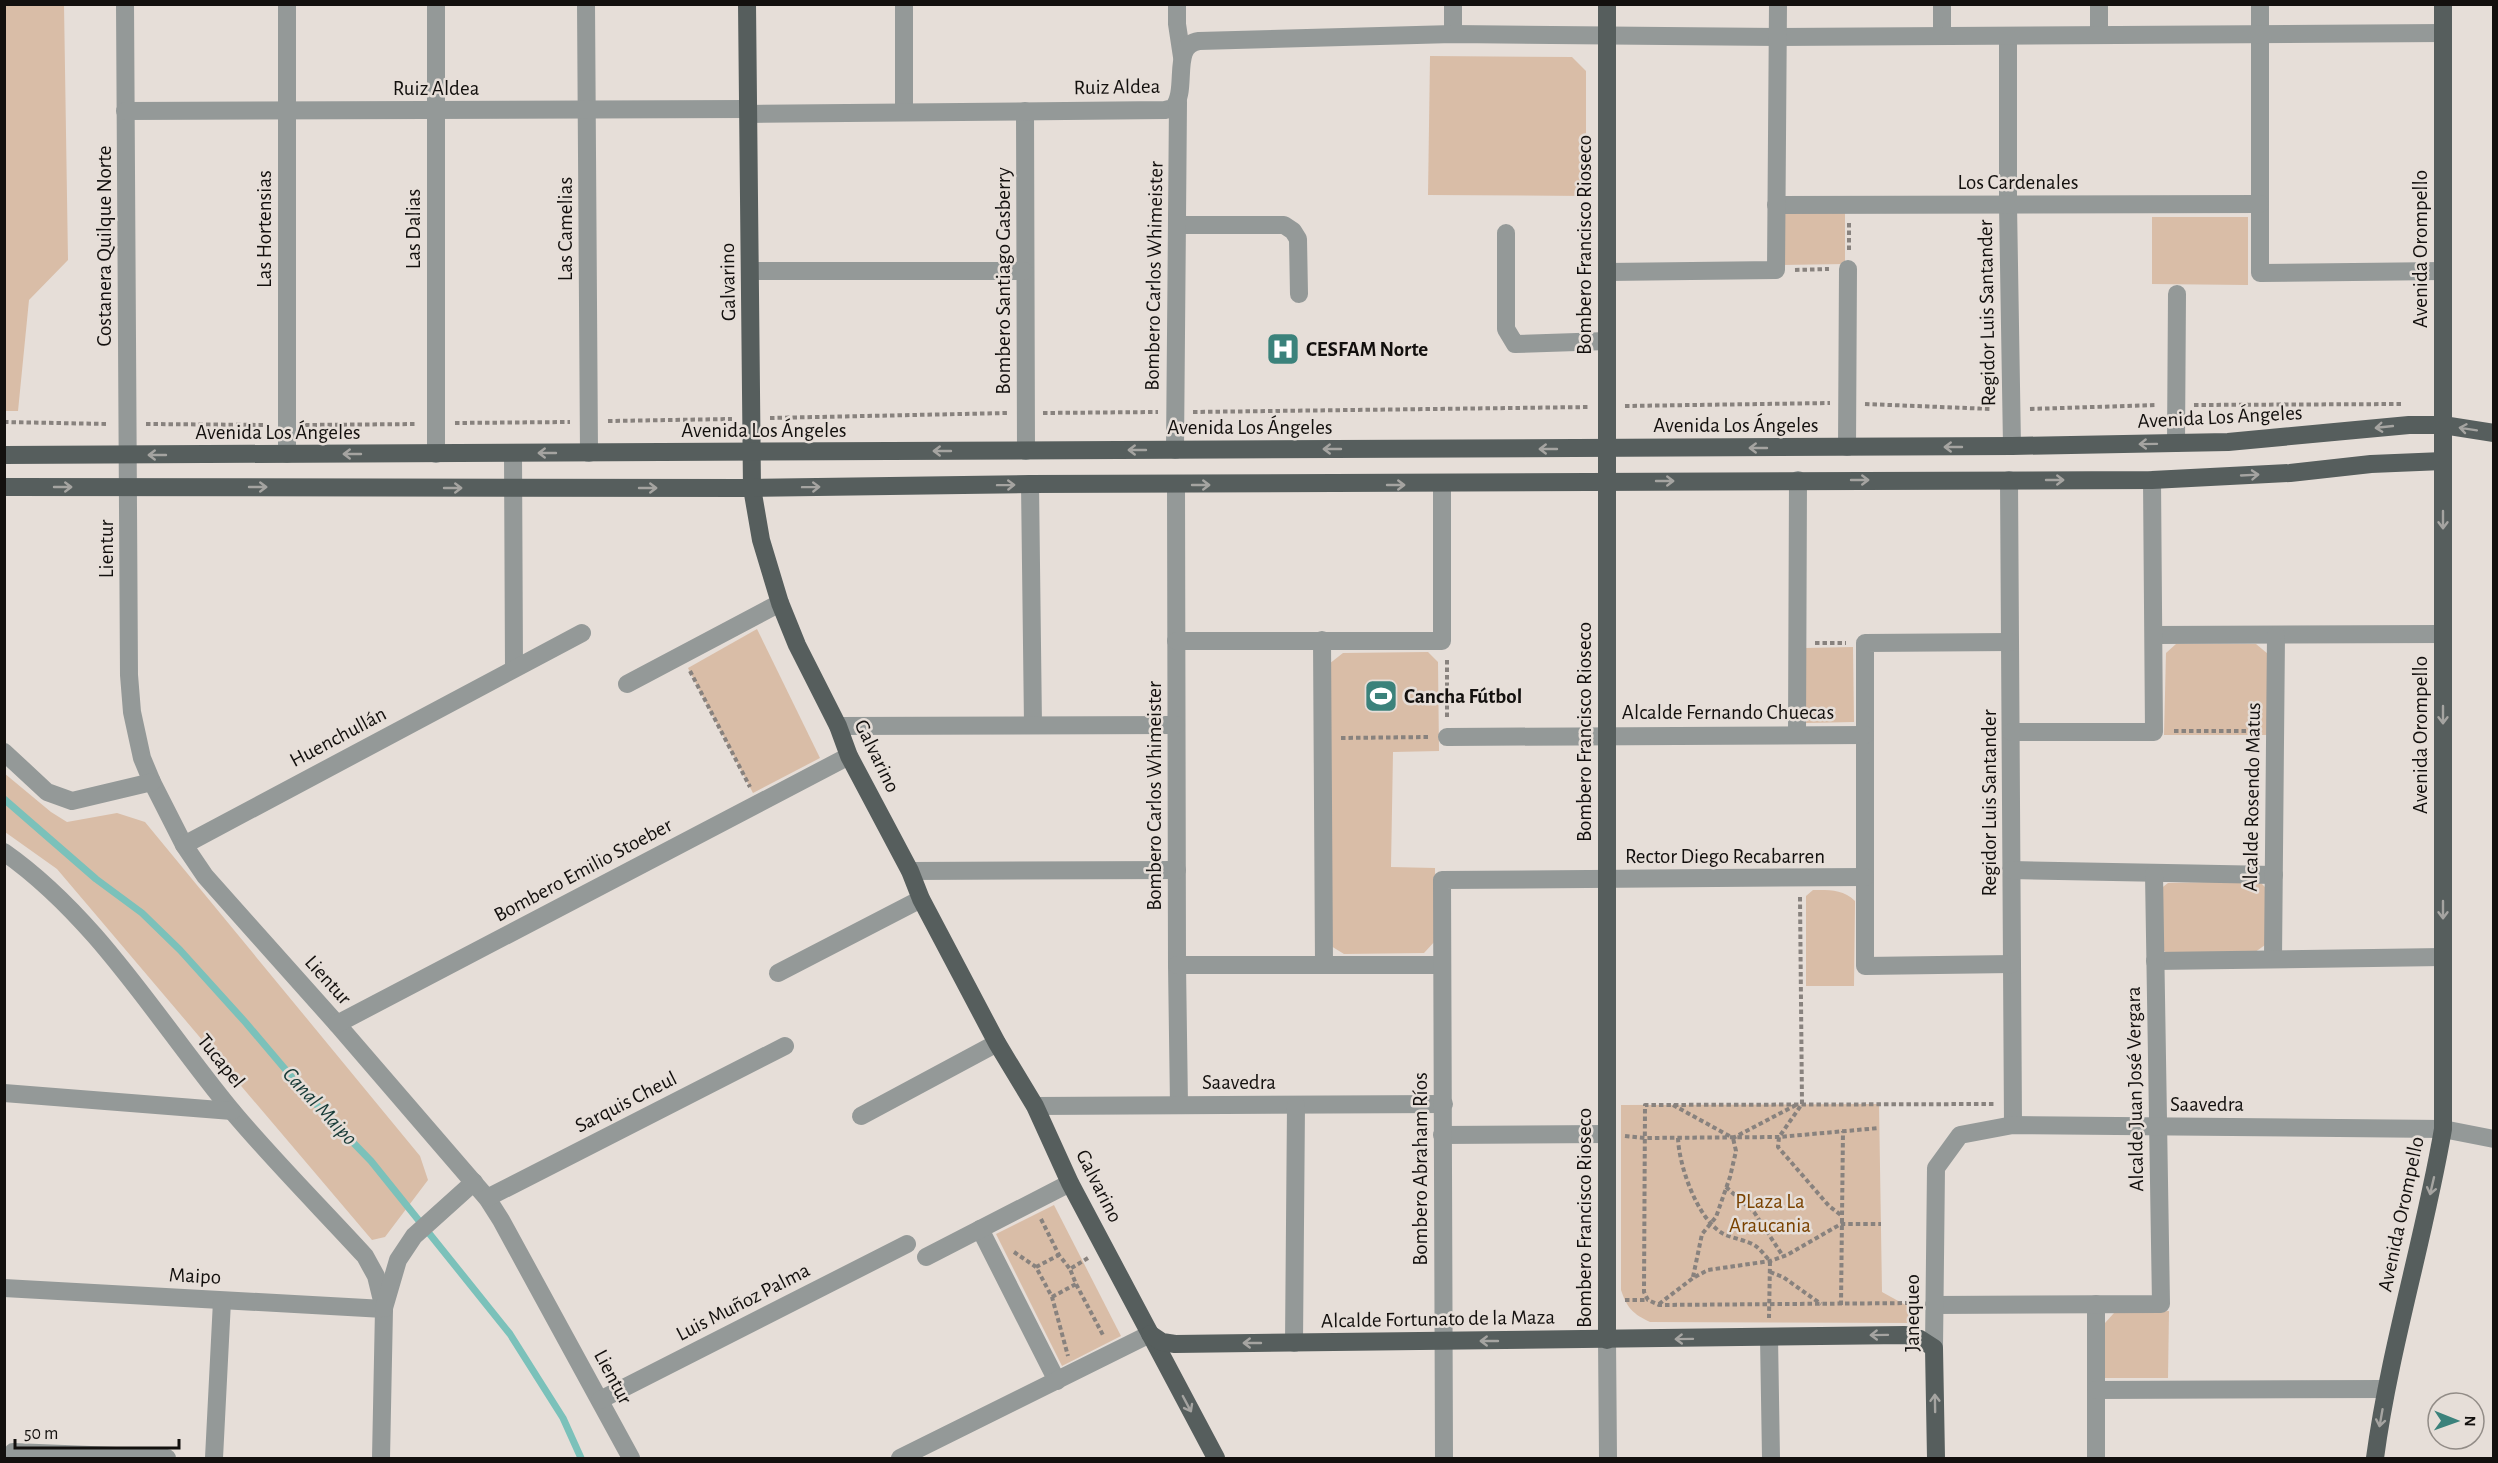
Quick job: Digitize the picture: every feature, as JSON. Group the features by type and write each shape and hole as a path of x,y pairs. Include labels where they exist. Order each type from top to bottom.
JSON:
{"main road":[{"name":"Galvarino","path":"747,4 752,488 761,540 780,603 797,645 838,726 849,756 910,872 921,899 997,1043 1035,1106 1071,1183 1216,1458"},
{"name":"Bombero Francisco Rioseco","path":"1607,4 1607,1340"},
{"name":"Avenida Orompello","path":"2375,1458 2386,1389 2443,1129 2443,4"},
{"name":"Avenida Los Ángeles","path":"4,455 2012,446 2176,444 2272,439 2409,425 2443,425 2493,433"},
{"path":"4,487 752,488 1030,484 1176,486 1798,480 2152,480 2290,473 2361,465 2443,461"},
{"name":"Alcalde Fortunato de la Maza","path":"1150,1334 1162,1342 1192,1344 1905,1335 1934,1348"},
{"path":"1172,1374 1169,1365 1170,1352 1175,1348 1192,1344"},
{"name":"Janequeo","path":"1934,1348 1936,1458"}],"street":[{"name":"Costanera Quilque Norte","path":"125,4 128,487"},
{"name":"Las Hortensias","path":"287,4 287,454"},
{"name":"Las Dalias","path":"436,4 436,454"},
{"name":"Las Camelias","path":"586,4 589,453"},
{"path":"904,4 904,112"},
{"path":"1177,4 1177,24 1182,57"},
{"path":"1453,4 1453,34"},
{"path":"1607,272 1776,270 1778,4"},
{"path":"1942,4 1942,36"},
{"path":"2099,4 2099,35"},
{"path":"2260,4 2260,273 2443,272"},
{"name":"Ruiz Aldea","path":"125,111 1165,110 1173,108 1181,94 1182,57 1185,47 1191,42 1199,41 1453,34 1778,37 2443,33"},
{"name":"Regidor Luis Santander","path":"2008,36 2007,205 2012,446"},
{"name":"Bombero Carlos Whimeister","path":"1175,450 1178,102"},
{"name":"Bombero Santiago Gasberry","path":"1025,111 1026,451"},
{"name":"Los Cardenales","path":"1776,205 2260,204"},
{"path":"1178,225 1284,225 1293,231 1298,239 1299,294"},
{"path":"1506,233 1506,329 1515,344 1607,341"},
{"path":"1847,447 1848,269"},
{"path":"750,271 1024,271"},
{"path":"2176,444 2177,294"},
{"path":"513,453 514,668"},
{"path":"1797,734 1798,480"},
{"name":"Regidor Luis Santander","path":"2009,480 2013,1125"},
{"path":"2011,732 2154,732 2152,480"},
{"path":"1030,484 1033,725"},
{"path":"1176,641 1443,641 1442,484"},
{"name":"Bombero Carlos Whimeister","path":"1176,486 1179,1105"},
{"name":"Lientur","path":"128,487 130,684 137,736 152,782 184,845 205,876 487,1198 631,1458"},
{"path":"627,684 780,603"},
{"name":"Huenchullán","path":"184,845 582,633"},
{"path":"2155,635 2443,634"},
{"name":"Alcalde Rosendo Matus","path":"2273,959 2276,635"},
{"path":"1322,640 1324,964"},
{"path":"2010,642 1865,643 1865,966 2012,964"},
{"path":"838,726 1176,725"},
{"name":"Alcalde Fernando Chuecas","path":"1447,737 1865,735"},
{"path":"4,752 47,792 72,801 152,782"},
{"name":"Bombero Emilio Stoeber","path":"337,1024 849,756"},
{"name":"Tucapel","path":"4,852 62,898 232,1111 365,1256 376,1276 384,1310 381,1458"},
{"path":"910,872 1177,870"},
{"path":"2012,870 2154,874 2274,874"},
{"name":"Alcalde Juan José Vergara","path":"2096,1304 2161,1304 2154,874"},
{"name":"Rector Diego Recabarren","path":"1442,880 1865,877"},
{"name":"Bombero Abraham Ríos","path":"1442,880 1444,1458"},
{"path":"778,973 921,899"},
{"path":"2155,961 2443,957"},
{"path":"1177,965 1442,965"},
{"path":"861,1116 997,1043"},
{"name":"Sarquis Cheul","path":"487,1198 784,1046"},
{"path":"4,1093 232,1111"},
{"name":"Saavedra","path":"1035,1106 1444,1104"},
{"path":"1294,1343 1296,1105"},
{"name":"Saavedra","path":"1936,1168 1960,1136 2013,1125 2443,1129 2493,1139"},
{"path":"1442,1135 1607,1134"},
{"name":"Janequeo","path":"1934,1348 1936,1168"},
{"name":"Tucapel","path":"384,1310 398,1260 414,1236 474,1182"},
{"path":"926,1257 1071,1183"},
{"path":"980,1229 1065,1378"},
{"name":"Luis Muñoz Palma","path":"600,1400 907,1244"},
{"name":"Maipo","path":"4,1288 384,1310"},
{"path":"214,1458 222,1301"},
{"path":"1934,1305 2096,1304 2096,1458"},
{"path":"900,1458 1150,1334"},
{"path":"1769,1337 1770,1458"},
{"name":"Bombero Francisco Rioseco","path":"1607,1340 1608,1458"},
{"path":"2096,1390 2386,1389"},
{"path":"13,1452 167,1458"}],"path":[{"path":"1776,270 1848,269 1849,205"},
{"path":"4,422 436,424 1026,413 1847,403 2011,410 2176,405 2405,404"},
{"path":"1323,738 1447,737 1447,652 1443,641"},
{"path":"1798,643 1865,643"},
{"path":"681,655 759,803"},
{"path":"2154,732 2275,731"},
{"path":"1799,878 1800,1104 1779,1137 1778,1147 1829,1206 1841,1215"},
{"path":"1672,1104 1733,1138 1736,1151 1716,1217 1702,1234 1693,1278"},
{"path":"1733,1138 1800,1104"},
{"path":"1934,1305 1902,1302 1841,1305 1659,1305 1648,1300 1644,1292 1645,1105 2013,1104"},
{"path":"1607,1134 1645,1138 1779,1137 1879,1128"},
{"path":"1841,1305 1843,1131"},
{"path":"1678,1138 1678,1150 1689,1188 1711,1222 1722,1233 1756,1246 1770,1261 1769,1337"},
{"path":"1726,1187 1754,1212 1784,1256"},
{"path":"1032,1202 1059,1256 1070,1269 1076,1284 1115,1352"},
{"path":"1659,1305 1693,1278 1708,1270 1770,1261 1784,1256 1841,1224 1881,1224"},
{"path":"1070,1269 1104,1247"},
{"path":"1009,1248 1036,1268 1052,1297 1065,1378"},
{"path":"1036,1268 1059,1256"},
{"path":"1770,1272 1783,1277 1821,1305"},
{"path":"1052,1297 1076,1284"}],"green space":[{"path":"5,4 64,5 68,260 29,300 18,411 4,411"},
{"path":"1430,56 1572,57 1586,71 1586,196 1428,195"},
{"path":"1781,212 1845,212 1845,264 1782,265"},
{"path":"2152,217 2248,217 2248,285 2152,284"},
{"path":"757,629 820,758 753,793 688,668"},
{"path":"2176,644 2256,644 2268,654 2267,735 2164,735 2166,653"},
{"path":"1853,647 1854,722 1806,723 1806,648"},
{"path":"1428,652 1438,662 1439,751 1393,752 1391,867 1435,868 1435,941 1424,953 1344,954 1331,946 1329,664 1343,653"},
{"path":"4,773 51,812 67,822 117,813 145,822 420,1156 428,1180 385,1237 372,1240 57,869 5,832"},
{"path":"2259,881 2266,888 2265,945 2251,955 2168,954 2158,946 2159,890 2168,883"},
{"path":"1813,890 1841,892 1855,901 1854,986 1806,986 1806,896"},
{"name":"PLaza La Araucania","path":"1879,1104 1882,1292 1920,1313 1919,1323 1650,1322 1631,1310 1621,1290 1621,1105"},
{"path":"1054,1205 1121,1336 1062,1366 996,1234"},
{"path":"2169,1311 2168,1378 2104,1378 2105,1323 2114,1313"}],"waterway":[{"name":"Canal Maipo","path":"4,799 96,879 142,913 180,950 307,1095 371,1161 510,1334 563,1418 581,1458"}],"place":[{"name":"CESFAM Norte","path":"1283,349"},
{"name":"Cancha Fútbol","path":"1381,696"}]}
